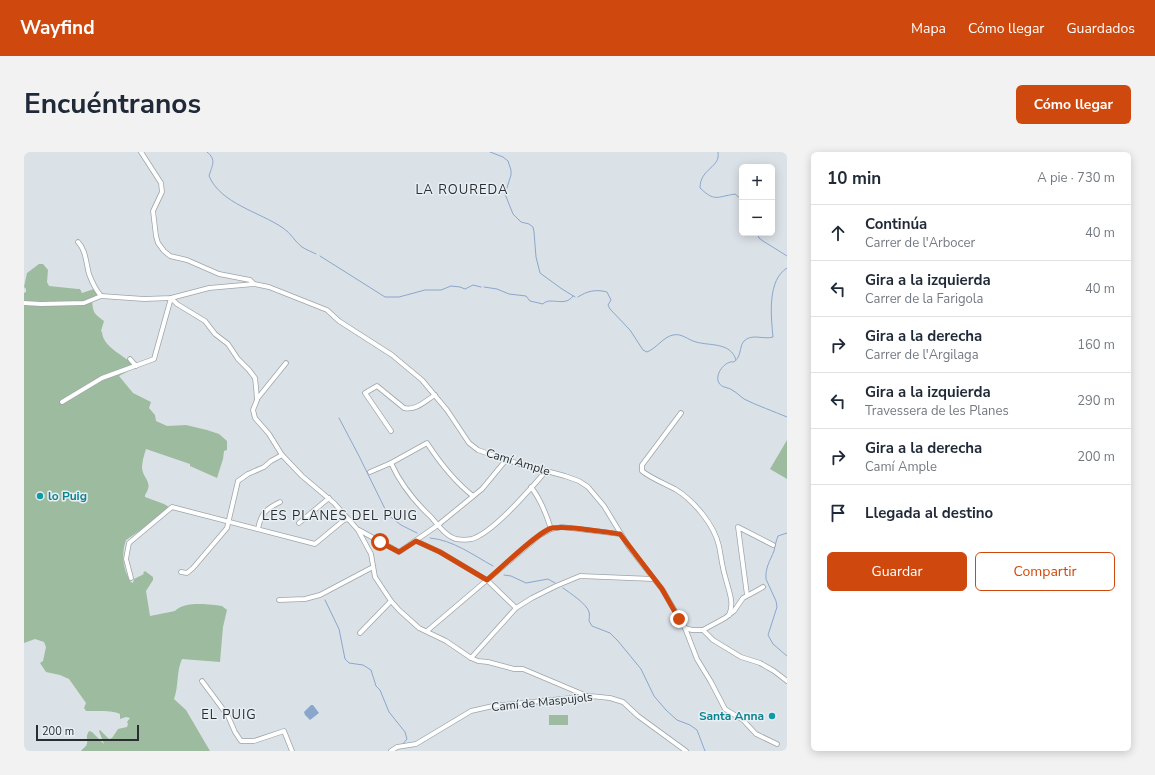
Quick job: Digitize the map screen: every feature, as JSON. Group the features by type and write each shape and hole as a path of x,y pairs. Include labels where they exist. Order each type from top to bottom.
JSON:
{"street":[{"path":"141,152 161,183 162,192 153,211 156,236 158,243 164,251 170,256 187,260 219,274 250,280 254,284"},
{"path":"24,303 84,303 101,296 95,289 83,246 80,241"},
{"name":"Camí Ample","path":"101,296 144,299 171,298 209,288 254,284 269,287 327,310 339,321 392,355 422,380 435,394 469,443 478,450 506,460 579,481 588,487 604,506 620,534 662,589 685,628 697,659 711,682 724,710 743,720 756,734 777,744"},
{"path":"62,402 102,378 154,359 171,298 177,304 205,320 215,334 228,344 254,378 257,400"},
{"path":"130,359 136,366"},
{"path":"286,363 257,400 253,410 255,418 269,434 282,455 302,476 329,498 351,520 371,554 375,577 391,601 419,628 446,641 471,658 514,669 523,669 587,696"},
{"path":"390,431 365,393 377,386 404,408 409,410 415,408 435,394"},
{"path":"681,413 642,465 642,471 647,476 674,489 688,498 708,522 719,544 721,563 730,594 732,608 729,615"},
{"path":"370,472 391,463 427,443 448,473 460,486 473,496"},
{"path":"181,572 187,573 193,568 227,528 230,522 234,494 238,481 248,474 264,467 271,460 282,455"},
{"path":"358,530 399,552 438,525 482,489 506,460"},
{"path":"391,463 406,489 438,525 448,535 464,540 479,536 499,521 546,471"},
{"path":"531,487 544,507 551,528"},
{"path":"299,523 329,498"},
{"path":"258,529 263,514 268,508 280,502"},
{"path":"131,578 126,559 129,543 172,507 315,544 344,520 351,520"},
{"path":"427,632 540,535 551,528 562,527 620,534"},
{"path":"747,595 738,527 773,545"},
{"path":"416,541 440,552 487,580 516,608"},
{"path":"279,600 305,599 320,596 373,567"},
{"path":"471,658 516,608 538,595 580,576 653,579"},
{"path":"685,628 692,630 703,630 729,615 734,611 743,598 763,587"},
{"path":"360,633 391,601"},
{"path":"703,630 712,640 741,657 760,663 787,681"},
{"path":"202,681 228,716 241,741 254,741 284,731 292,751"},
{"name":"Camí de Maspujols","path":"391,751 398,746 416,744 471,711 493,706 587,696 610,698 624,702 638,716 686,751"}],"green space":[{"path":"39,264 43,264 48,270 47,282 49,286 80,289 82,293 94,289 98,294 92,299 94,312 104,321 101,331 103,338 106,343 136,367 119,376 133,393 151,402 149,408 155,415 156,421 167,426 186,425 207,430 219,434 227,441 227,450 224,451 217,478 190,466 190,464 146,449 142,468 148,484 145,497 169,507 148,525 126,540 123,556 126,572 131,582 133,583 134,579 144,574 143,573 145,571 153,577 153,580 146,591 150,616 175,611 190,604 217,605 222,606 227,610 223,627 220,662 182,659 174,699 186,710 210,751 81,751 87,744 89,731 92,732 104,744 99,731 100,730 109,739 112,738 118,729 127,727 127,722 130,718 126,717 120,719 120,714 113,712 86,711 84,708 86,703 69,679 60,675 46,672 40,663 43,661 46,647 44,642 35,639 24,643 24,293 26,292 26,289 24,287 27,273"},
{"path":"787,440 787,479 770,469"},
{"path":"549,715 568,715 568,725 549,725"}],"water":[{"path":"311,705 313,705 319,713 310,720 304,712"}],"waterway":[{"path":"207,152 213,160 209,176 222,194 232,201 274,222 288,232 302,247 316,254"},
{"path":"490,152 503,157 508,161 511,175 505,194 513,214 521,222 529,224 533,227 536,257 540,273 575,297"},
{"path":"718,152 716,162 703,176 700,188 713,197 735,194 739,197"},
{"path":"758,236 763,241 787,256"},
{"path":"320,256 385,297 399,297 425,290 441,290 451,286 465,289 473,285 481,287"},
{"path":"737,359 741,347 747,339 751,337 773,337 771,309 773,290 776,281 787,268"},
{"path":"484,287 497,289 509,294 526,296 530,301 543,304 550,301 566,301 573,296"},
{"path":"578,297 592,291 607,292 611,300 608,305 610,309 630,330 643,350 647,352 669,336 676,335 696,342 725,347 730,350 736,360"},
{"path":"736,360 734,362 727,363 719,372 718,380 720,385 734,391 744,399 787,417"},
{"path":"339,418 388,515 401,525 417,533"},
{"path":"787,533 778,536 766,575 766,579 776,601 777,607 768,635 773,644 787,656"},
{"path":"430,538 455,545 493,566"},
{"path":"504,575 511,576 526,583 548,579 555,583"},
{"path":"563,588 578,599 588,609 589,621 592,626 610,633 618,641 641,669 654,696 666,710 677,720 690,725 697,730 705,751"},
{"path":"325,600 339,629 345,659 349,663 363,665 371,670 376,686 380,690 389,712 405,732 407,739 402,745"}],"place":[{"name":"lo Puig","path":"40,496"},
{"name":"Santa Anna","path":"772,716"}],"district":[{"name":"LA ROUREDA","path":"462,190"},
{"name":"LES PLANES DEL PUIG","path":"340,516"},
{"name":"EL PUIG","path":"229,715"}],"route":[{"path":"380,542 399,552 416,541 440,552 487,580 540,535 551,528 562,527 620,534 662,589 679,619"}]}
